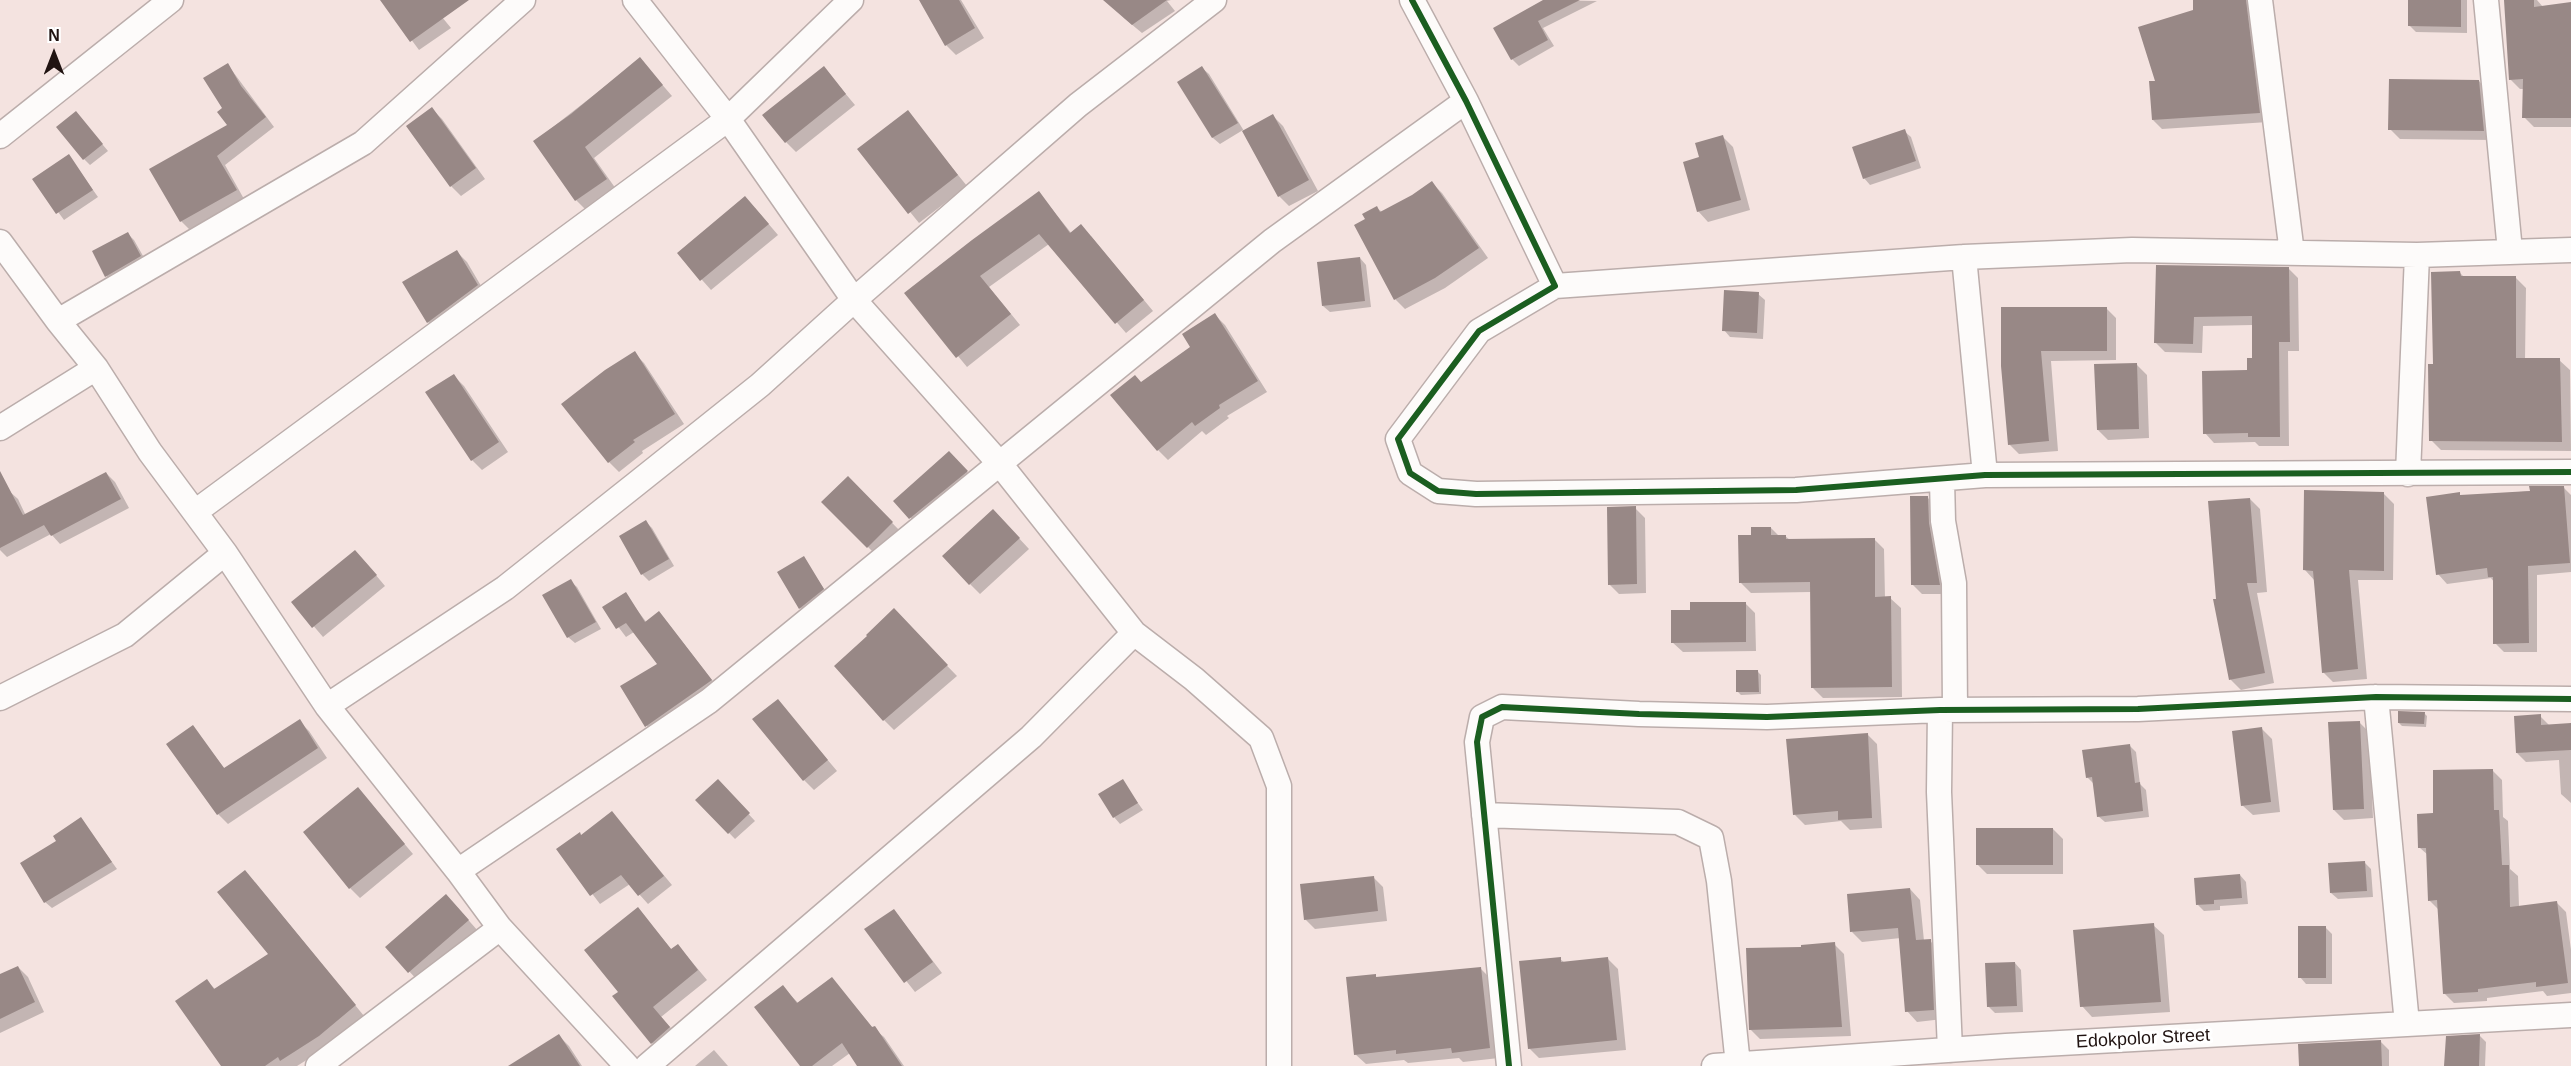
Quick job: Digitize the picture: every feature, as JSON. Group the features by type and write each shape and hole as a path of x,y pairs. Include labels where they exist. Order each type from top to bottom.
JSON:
{"street":[{"path":"0,136 171,0"},
{"path":"58,321 363,143 523,0"},
{"path":"635,0 728,119 854,300 1000,464 1134,633 1194,679 1261,738 1279,786 1279,1066"},
{"path":"195,512 728,119 851,0"},
{"path":"327,706 505,588 760,385 1078,105 1214,0"},
{"path":"1412,0 1466,101 1555,286"},
{"path":"2260,0 2292,253"},
{"path":"2486,0 2510,250"},
{"path":"458,871 710,701 1272,241 1466,101"},
{"path":"0,242 96,368 150,452 225,553 327,706 458,871 500,928 627,1066"},
{"path":"2571,250 2510,250 2417,255 2132,250 1964,257 1555,286 1479,332 1398,439 1410,473 1438,491 1476,494 1796,490 1985,476 2571,472"},
{"path":"2408,474 2417,255"},
{"path":"1964,257 1985,476"},
{"path":"0,428 96,368"},
{"path":"1942,480 1943,521 1953,583 1947,710 1939,792 1950,1050"},
{"path":"0,698 125,635 225,553"},
{"path":"647,1066 1031,737 1134,633"},
{"path":"2376,698 2407,1024"},
{"path":"1509,1066 1477,742 1482,717 1502,707 1639,714 1767,717 1947,710 2138,709 2376,698 2571,699"},
{"path":"1484,815 1678,822 1712,838 1719,881 1738,1065"},
{"path":"318,1066 500,928"},
{"name":"Edokpolor Street","path":"1714,1066 1950,1050 2571,1015"}],"building":[{"path":"380,0 469,0 410,42"},
{"path":"919,0 959,0 975,28 945,46"},
{"path":"1103,0 1167,0 1132,25"},
{"path":"1543,0 1580,0 1538,21 1548,40 1511,60 1493,28"},
{"path":"2193,0 2246,0 2260,113 2152,120 2149,81 2155,81 2138,27 2193,10"},
{"path":"2408,0 2461,0 2461,27 2408,26"},
{"path":"2504,0 2534,0 2534,7 2571,2 2571,118 2522,118 2523,79 2509,80"},
{"path":"640,57 663,85 585,147 607,179 575,201 533,141 571,114"},
{"path":"228,63 241,86 266,117 217,156 237,190 180,222 149,169 227,125 217,112 222,108 203,78"},
{"path":"824,66 846,94 785,143 762,115"},
{"path":"1202,66 1238,123 1212,138 1177,82"},
{"path":"2389,79 2479,80 2484,131 2388,130"},
{"path":"432,107 476,168 450,187 406,126"},
{"path":"908,110 958,175 908,214 857,149"},
{"path":"76,111 103,144 83,160 56,127"},
{"path":"1273,114 1309,180 1278,197 1242,131"},
{"path":"1905,129 1916,161 1863,179 1852,147"},
{"path":"1723,135 1741,200 1697,212 1683,162 1699,157 1695,143"},
{"path":"69,154 93,190 56,214 32,179"},
{"path":"1432,181 1479,248 1435,278 1394,300 1354,225 1365,219 1362,214 1377,206 1380,212"},
{"path":"1039,191 1070,233 1081,224 1144,300 1115,324 1039,234 980,276 1011,314 956,358 904,293"},
{"path":"745,196 769,224 700,281 677,253"},
{"path":"128,232 141,256 105,277 92,251"},
{"path":"457,250 478,285 427,323 402,282"},
{"path":"1360,257 1365,301 1322,306 1317,262"},
{"path":"2156,265 2289,267 2290,342 2279,342 2280,437 2248,437 2248,433 2203,434 2202,371 2247,370 2247,358 2252,358 2252,316 2194,317 2193,344 2154,343"},
{"path":"2460,271 2461,276 2516,276 2516,358 2560,358 2562,442 2429,441 2428,364 2433,364 2431,272"},
{"path":"1724,290 1759,292 1757,333 1722,331"},
{"path":"2001,307 2107,307 2107,351 2041,351 2049,441 2008,445 2001,366"},
{"path":"1215,313 1258,381 1219,405 1220,408 1195,426 1192,422 1157,451 1110,395 1135,375 1141,382 1190,347 1182,334"},
{"path":"635,351 675,414 633,440 635,442 608,463 561,404 605,370"},
{"path":"2137,363 2139,429 2097,430 2094,364"},
{"path":"454,374 499,442 471,461 425,392"},
{"path":"949,451 968,471 909,519 893,501"},
{"path":"0,471 23,515 106,472 121,499 51,536 44,525 0,548"},
{"path":"848,476 893,522 867,548 821,502"},
{"path":"2529,486 2564,486 2570,563 2528,566 2529,643 2493,644 2493,577 2488,577 2487,568 2436,575 2426,497 2460,492 2460,495 2530,491"},
{"path":"2304,490 2384,492 2384,571 2349,570 2358,669 2322,673 2313,571 2303,570"},
{"path":"1910,496 1928,496 1929,523 1940,585 1911,585"},
{"path":"2250,498 2257,583 2247,583 2265,673 2229,680 2213,599 2216,599 2208,501"},
{"path":"1636,506 1637,584 1608,585 1607,507"},
{"path":"993,509 1020,538 969,585 942,556"},
{"path":"646,520 669,559 641,575 619,536"},
{"path":"1751,527 1771,527 1771,535 1786,535 1786,539 1875,538 1875,597 1891,596 1892,687 1811,688 1810,582 1739,583 1738,535 1751,535"},
{"path":"355,550 377,575 312,628 291,602"},
{"path":"804,556 824,589 799,609 777,572"},
{"path":"571,579 596,622 567,638 542,595"},
{"path":"626,592 645,622 659,611 712,680 645,727 620,686 657,664 626,623 616,629 602,607"},
{"path":"1690,602 1746,602 1746,642 1671,643 1671,610 1690,610"},
{"path":"894,608 948,665 883,721 834,666"},
{"path":"1736,670 1758,670 1759,692 1736,692"},
{"path":"778,699 828,760 803,781 752,719"},
{"path":"2398,711 2425,712 2424,724 2398,723"},
{"path":"2541,714 2541,725 2571,723 2571,750 2516,753 2514,716"},
{"path":"300,719 318,748 217,815 166,744 193,725 224,768"},
{"path":"2360,721 2364,809 2333,810 2328,722"},
{"path":"2262,727 2271,802 2241,806 2232,731"},
{"path":"1868,733 1872,818 1838,820 1838,811 1793,815 1786,739"},
{"path":"2130,744 2135,783 2140,782 2143,811 2097,817 2092,777 2086,778 2082,750"},
{"path":"2493,769 2494,810 2499,810 2502,865 2509,865 2510,907 2557,901 2568,983 2536,987 2536,982 2478,989 2478,992 2443,994 2437,900 2428,901 2426,848 2418,848 2417,814 2433,813 2433,770"},
{"path":"718,779 750,813 728,834 695,800"},
{"path":"1123,779 1138,803 1113,818 1098,794"},
{"path":"358,787 405,844 349,889 303,832"},
{"path":"612,811 664,876 638,896 621,875 590,896 556,849 580,832 581,835"},
{"path":"81,817 112,862 44,903 20,863 56,841 53,836"},
{"path":"1976,828 2053,828 2053,865 1976,865"},
{"path":"2365,861 2367,891 2330,893 2328,863"},
{"path":"245,870 356,1005 319,1036 280,1061 278,1057 265,1066 221,1066 175,1001 207,979 214,989 268,954 217,892"},
{"path":"2240,874 2242,898 2214,900 2214,904 2196,905 2194,878"},
{"path":"1374,876 1378,911 1304,920 1300,884"},
{"path":"1910,888 1916,940 1931,939 1934,1010 1905,1012 1898,928 1850,932 1847,894"},
{"path":"446,894 469,920 408,973 385,947"},
{"path":"638,907 671,949 678,944 698,970 653,1007 670,1027 651,1044 612,996 618,992 584,950"},
{"path":"894,909 933,962 904,983 864,929"},
{"path":"2154,923 2161,1002 2080,1007 2073,930"},
{"path":"2298,926 2326,926 2326,978 2298,978"},
{"path":"1835,942 1842,1027 1749,1030 1746,948 1801,947 1801,945"},
{"path":"1561,957 1561,962 1608,957 1617,1040 1528,1049 1519,961"},
{"path":"2015,962 2017,1006 1987,1007 1985,963"},
{"path":"18,966 35,1002 0,1019 0,974"},
{"path":"1481,967 1490,1048 1452,1053 1451,1048 1396,1054 1396,1050 1354,1055 1346,977 1376,974 1376,977"},
{"path":"832,977 872,1027 875,1026 902,1066 857,1066 842,1043 812,1066 800,1066 754,1007 783,985 797,1003"},
{"path":"559,1034 580,1066 508,1066"},
{"path":"2480,1034 2479,1066 2444,1066 2446,1036"},
{"path":"2381,1040 2382,1066 2299,1066 2298,1044"}],"cycle path":[{"path":"1412,0 1466,101 1555,286 1479,331 1398,439 1410,473 1438,491 1476,494 1796,490 1985,475 2571,472"},
{"path":"1509,1066 1477,742 1482,717 1502,707 1639,714 1767,717 1940,710 2138,709 2376,697 2571,699"}]}
